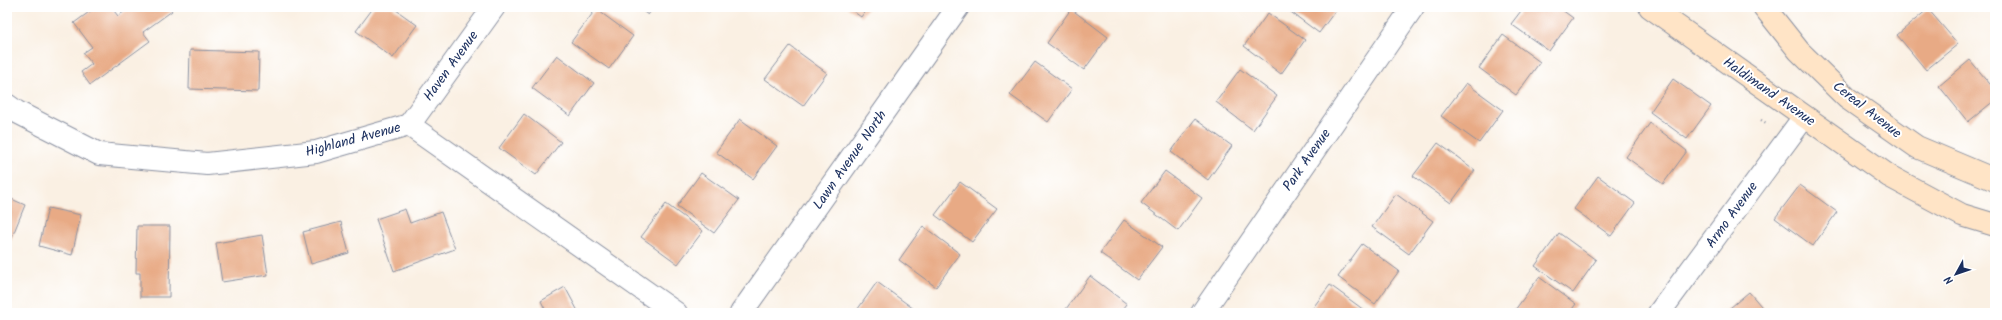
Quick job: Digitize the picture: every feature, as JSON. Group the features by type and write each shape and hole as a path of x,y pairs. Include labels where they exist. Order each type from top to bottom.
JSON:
{"street":[{"name":"Haven Avenue","path":"409,125 494,7"},
{"name":"Lawn Avenue North","path":"741,313 958,7"},
{"name":"Park Avenue","path":"1202,313 1413,7"},
{"name":"Haldimand Avenue","path":"1650,7 1889,176 1962,215 1995,225"},
{"name":"Cereal Avenue","path":"1764,7 1799,51 1847,98 1917,147 1995,180"},
{"name":"Highland Avenue","path":"7,105 17,112 99,154 207,164 316,152 409,125 676,313"},
{"name":"Armo Avenue","path":"1659,313 1804,116"}],"building":[{"path":"96,7 111,7 118,16 131,7 169,7 172,11 143,32 150,41 90,85 81,72 92,64 83,53 92,47 74,23"},
{"path":"374,7 392,7 417,25 393,58 356,31"},
{"path":"637,7 654,7 648,15"},
{"path":"847,7 868,7 861,17"},
{"path":"1284,7 1338,7 1319,33"},
{"path":"1524,7 1558,7 1573,18 1549,51 1511,24"},
{"path":"596,9 633,36 609,69 571,42"},
{"path":"1071,9 1108,37 1084,70 1047,43"},
{"path":"1928,9 1958,44 1926,70 1897,35"},
{"path":"1268,13 1305,40 1281,74 1244,46"},
{"path":"1503,35 1540,62 1516,95 1479,68"},
{"path":"790,46 827,73 803,106 765,79"},
{"path":"190,50 259,52 258,91 189,89"},
{"path":"557,55 594,83 570,116 532,88"},
{"path":"1970,60 1995,90 1995,100 1968,122 1939,86"},
{"path":"1035,62 1072,89 1048,122 1010,95"},
{"path":"1240,69 1277,96 1253,130 1216,102"},
{"path":"1673,79 1711,106 1687,139 1650,112"},
{"path":"1466,83 1503,110 1479,143 1441,116"},
{"path":"524,114 561,142 536,175 499,148"},
{"path":"740,119 777,146 753,179 716,152"},
{"path":"1195,119 1232,146 1208,180 1171,152"},
{"path":"1650,123 1687,151 1663,184 1626,157"},
{"path":"1438,143 1475,170 1451,203 1413,176"},
{"path":"1165,171 1202,198 1178,231 1141,203"},
{"path":"701,173 739,200 714,233 677,206"},
{"path":"1598,176 1635,203 1611,236 1574,209"},
{"path":"960,182 997,209 972,242 935,215"},
{"path":"1800,185 1837,212 1813,246 1775,218"},
{"path":"1396,194 1433,221 1409,254 1372,227"},
{"path":"7,197 25,205 10,242 7,241"},
{"path":"666,204 703,231 678,264 641,237"},
{"path":"48,208 81,215 72,255 39,246"},
{"path":"405,209 410,223 441,212 455,249 394,271 376,219"},
{"path":"1124,220 1162,247 1137,280 1100,253"},
{"path":"341,222 349,253 311,264 303,232"},
{"path":"137,226 170,226 169,297 140,297 140,273 136,273"},
{"path":"923,226 960,254 936,287 899,260"},
{"path":"1559,233 1596,260 1573,293 1535,266"},
{"path":"262,235 268,275 222,282 216,243"},
{"path":"1362,244 1399,271 1375,304 1338,277"},
{"path":"1090,276 1127,304 1120,313 1070,313 1066,309"},
{"path":"1539,277 1576,304 1569,313 1519,313 1515,310"},
{"path":"877,282 914,309 912,313 855,313"},
{"path":"1330,285 1368,313 1309,313"},
{"path":"565,287 579,313 547,313 541,301"},
{"path":"1749,292 1767,313 1724,313"}]}
